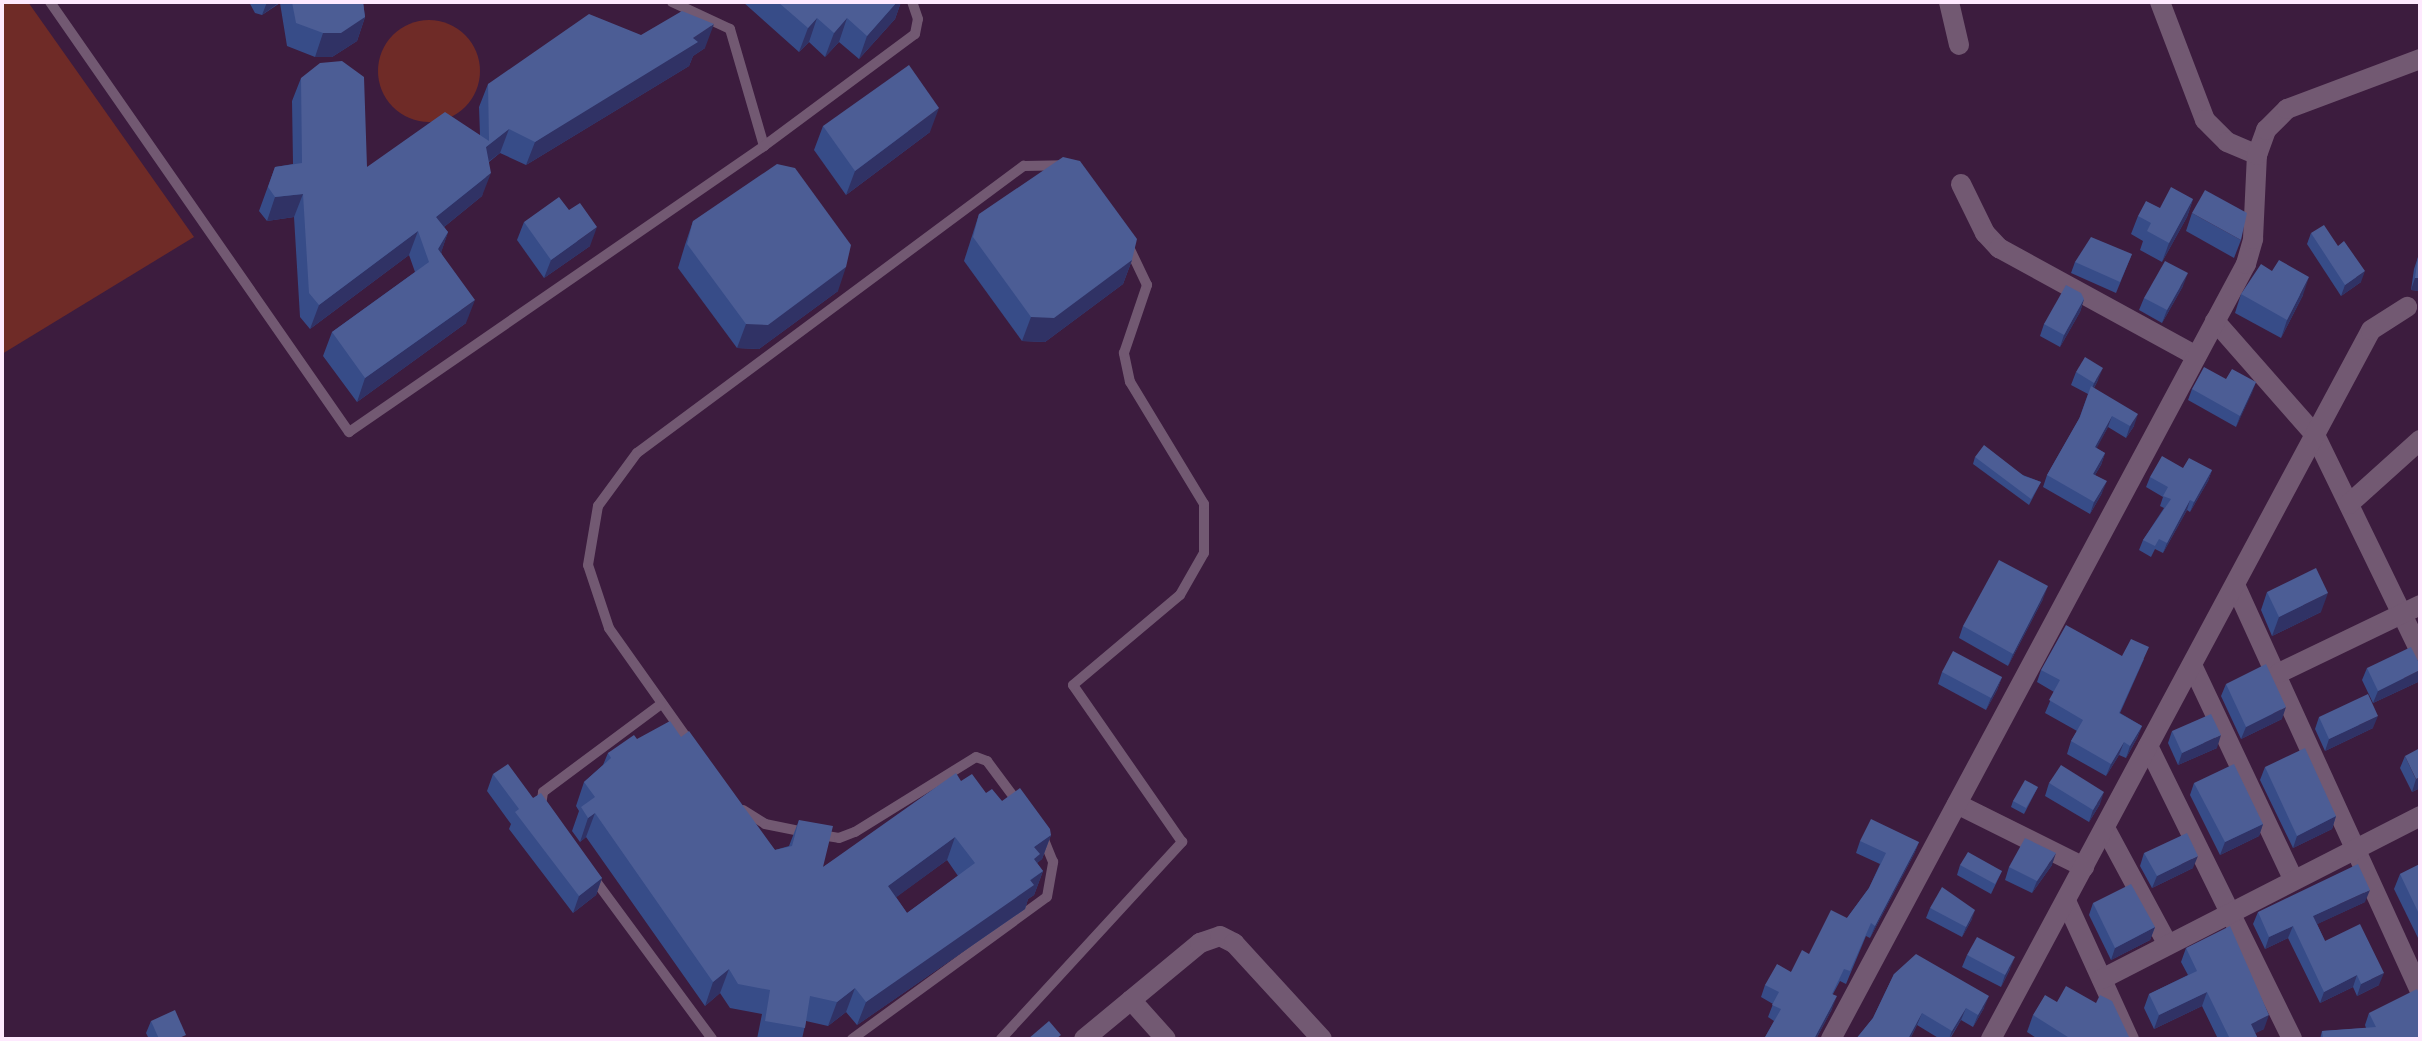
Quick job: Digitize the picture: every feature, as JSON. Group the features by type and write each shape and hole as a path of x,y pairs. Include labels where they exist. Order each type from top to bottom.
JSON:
{"street":[{"path":"1949,2 1959,45"},
{"path":"2160,2 2205,120 2227,142 2257,155"},
{"path":"1831,1039 2215,321 2253,239 2257,155 2266,130 2287,109 2420,59"},
{"path":"1961,184 1985,233 1999,248 2196,356"},
{"path":"1991,1039 2371,330 2407,307"},
{"path":"2215,321 2315,435 2349,504 2411,608 2420,651"},
{"path":"2349,504 2420,440"},
{"path":"2235,585 2279,673 2420,991"},
{"path":"2279,673 2411,608"},
{"path":"2192,665 2293,879"},
{"path":"2148,746 2292,1039"},
{"path":"1957,804 2084,867"},
{"path":"2102,979 2230,910 2420,816"},
{"path":"2105,828 2167,943"},
{"path":"2066,901 2129,1039"},
{"path":"1084,1039 1200,943 1220,936 1234,943 1322,1039"},
{"path":"1131,1000 1166,1039"}],"lane":[{"path":"50,2 349,432 764,146 904,44 915,34 918,19 912,2"},
{"path":"672,2 730,29 764,146"},
{"path":"696,750 614,640 588,565 598,506 637,453 1024,166 1046,162 1077,174"},
{"path":"1001,1039 1182,842 1073,685 1180,595 1204,553 1204,504 1130,382 1124,353 1147,285 1141,264 1118,229"},
{"path":"551,821 542,808 543,792 661,704"},
{"path":"732,797 765,824 839,838 976,757 987,761 1049,848 1053,880 1034,912 852,1039"},
{"path":"580,859 712,1039"}],"shaded area":[{"path":"2,2 28,2 194,237 2,354"},
{"path":"429,20 458,28 472,42 480,71 472,100 458,114 429,122 400,114 386,100 378,71 386,42 400,28"}],"building":[{"path":"292,2 363,2 365,17 341,33 323,33 296,23"},
{"path":"778,2 897,2 867,36 847,18 834,33 817,18 808,28"},
{"path":"682,11 714,24 693,38 698,42 535,142 509,129 486,147 491,173 436,217 448,232 438,249 475,300 365,378 332,332 429,262 418,231 319,305 309,293 303,194 275,197 268,187 275,167 302,163 301,78 320,63 342,61 364,77 367,167 445,112 489,141 488,84 589,14 641,35"},
{"path":"909,65 939,108 855,171 823,126"},
{"path":"1063,157 1080,161 1137,239 1132,260 1054,318 1031,317 973,237 979,214"},
{"path":"777,164 795,168 851,245 846,267 768,325 746,324 687,244 693,221"},
{"path":"2171,187 2193,199 2169,243 2147,231 2151,223 2138,216 2146,201 2160,208"},
{"path":"2205,190 2247,213 2241,240 2192,213"},
{"path":"559,197 569,210 580,203 597,227 551,260 524,222"},
{"path":"2324,225 2338,246 2344,241 2365,271 2345,285 2311,233"},
{"path":"2091,237 2132,254 2120,282 2075,262"},
{"path":"2418,257 2420,278 2415,278"},
{"path":"2279,260 2309,277 2287,320 2241,294 2261,264 2272,271"},
{"path":"2165,261 2188,273 2167,310 2144,298"},
{"path":"2066,285 2081,293 2084,299 2064,335 2044,324"},
{"path":"2085,357 2103,368 2094,383 2076,372"},
{"path":"2204,367 2226,379 2232,369 2256,382 2240,416 2192,389"},
{"path":"2091,386 2138,414 2130,426 2112,416 2095,447 2105,453 2093,474 2107,481 2094,502 2047,475 2080,417"},
{"path":"1984,445 2024,476 2041,482 2031,499 1975,457"},
{"path":"2162,456 2183,468 2189,458 2212,470 2194,502 2190,500 2167,543 2159,539 2155,546 2143,540 2171,499 2163,496 2168,487 2150,477"},
{"path":"1999,560 2048,586 2013,654 1963,626"},
{"path":"2316,568 2328,593 2279,617 2267,592"},
{"path":"2066,625 2122,656 2131,639 2149,647 2119,713 2142,726 2130,746 2124,742 2111,764 2071,741 2083,720 2049,700 2060,680 2041,670"},
{"path":"2411,647 2420,670 2378,691 2367,668"},
{"path":"1953,651 2002,677 1991,698 1942,672"},
{"path":"2266,664 2286,707 2246,727 2226,684"},
{"path":"2368,694 2378,716 2329,739 2319,717"},
{"path":"2211,714 2221,735 2182,753 2172,731"},
{"path":"670,721 681,737 689,731 775,850 792,846 799,820 833,826 823,867 956,773 961,781 972,774 986,793 992,789 1002,801 1020,788 1050,829 1051,835 1034,847 1040,854 1034,859 1043,871 1030,880 1034,885 866,1002 855,988 837,1002 810,996 805,1028 765,1021 770,990 738,984 729,969 713,982 595,813 588,818 581,807 595,797 584,782 611,758 608,753 634,735 637,739","holes":["955,837 975,863 907,913 888,886"]},
{"path":"2305,748 2336,816 2297,836 2265,767"},
{"path":"2420,748 2420,777 2416,779 2405,756"},
{"path":"508,764 533,798 541,793 602,878 579,896 515,812 519,809 493,774"},
{"path":"2234,764 2263,824 2225,842 2194,783"},
{"path":"2061,765 2104,792 2093,810 2049,783"},
{"path":"2025,780 2038,787 2026,808 2013,801"},
{"path":"1871,819 1919,842 1875,926 1871,923 1850,971 1844,969 1832,994 1837,996 1814,1039 1764,1039 1781,1009 1772,1005 1779,992 1765,985 1777,964 1791,972 1802,950 1809,954 1831,910 1847,918 1869,888 1886,853 1860,841"},
{"path":"2187,833 2198,856 2157,876 2144,853"},
{"path":"2025,838 2056,853 2037,881 2009,867"},
{"path":"1968,852 2002,871 1995,884 1960,865"},
{"path":"2358,864 2370,890 2313,916 2325,941 2360,924 2384,973 2361,984 2357,975 2324,992 2293,926 2269,937 2258,912"},
{"path":"2420,864 2420,916 2400,874"},
{"path":"2131,884 2155,927 2115,948 2093,903"},
{"path":"1942,887 1975,910 1966,927 1930,908"},
{"path":"2230,926 2269,1015 2251,1024 2258,1039 2230,1039 2207,992 2159,1015 2149,994 2197,971 2186,948"},
{"path":"1977,937 2015,957 2005,975 1967,955"},
{"path":"1916,954 1989,996 1978,1015 1966,1008 1952,1031 1922,1013 1908,1039 1856,1039 1873,1018 1894,974"},
{"path":"2066,986 2096,1003 2100,995 2112,1001 2130,1039 2071,1039 2033,1015 2045,995 2057,1002"},
{"path":"2417,989 2420,996 2420,1039 2323,1039 2322,1031 2376,1027 2369,1013"},
{"path":"175,1010 186,1035 177,1039 159,1039 151,1021"},
{"path":"1049,1021 1061,1035 1056,1039 1028,1039"}]}
